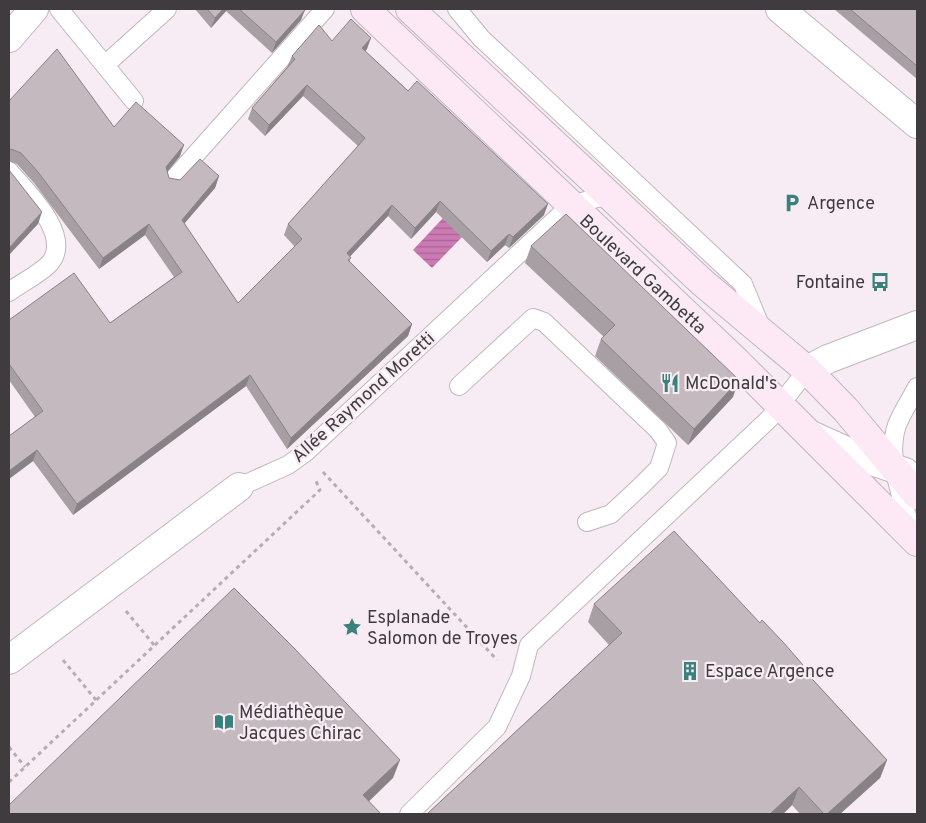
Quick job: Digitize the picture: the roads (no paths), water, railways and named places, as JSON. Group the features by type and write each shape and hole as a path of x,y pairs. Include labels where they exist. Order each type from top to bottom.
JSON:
{"main road":[{"name":"Boulevard Gambetta","path":"365,9 571,205 775,411 811,435 854,481 916,540"},
{"name":"Boulevard Gambetta","path":"410,9 703,283 807,370 906,472 917,495"}],"street":[{"path":"9,38 34,9"},
{"path":"780,9 917,124"},
{"path":"807,370 828,359 917,325"},
{"path":"811,435 906,472"},
{"name":"Allée Raymond Moretti","path":"9,660 239,487"}],"lane":[{"path":"59,9 134,101"},
{"path":"105,65 167,9"},
{"path":"172,181 325,9"},
{"path":"457,9 481,38 743,284 762,331"},
{"path":"459,55 481,38"},
{"path":"9,171 50,219 57,246 50,262 9,292"},
{"name":"Allée Raymond Moretti","path":"239,487 288,465 306,452 571,205 608,195"},
{"path":"459,386 533,318 544,322 658,430 667,443 658,468 611,514 587,522"},
{"path":"409,814 497,727 521,676 529,645 775,411 807,370"},
{"path":"916,540 906,472 894,447 897,426 917,387"}],"place":[{"name":"Argence","path":"792,203"},
{"name":"Fontaine","path":"880,282"},
{"name":"McDonald's","path":"670,383"},
{"name":"Esplanade Salomon de Troyes","path":"352,627"},
{"name":"Espace Argence","path":"690,671"},
{"name":"Médiathèque Jacques Chirac","path":"224,722"}]}
